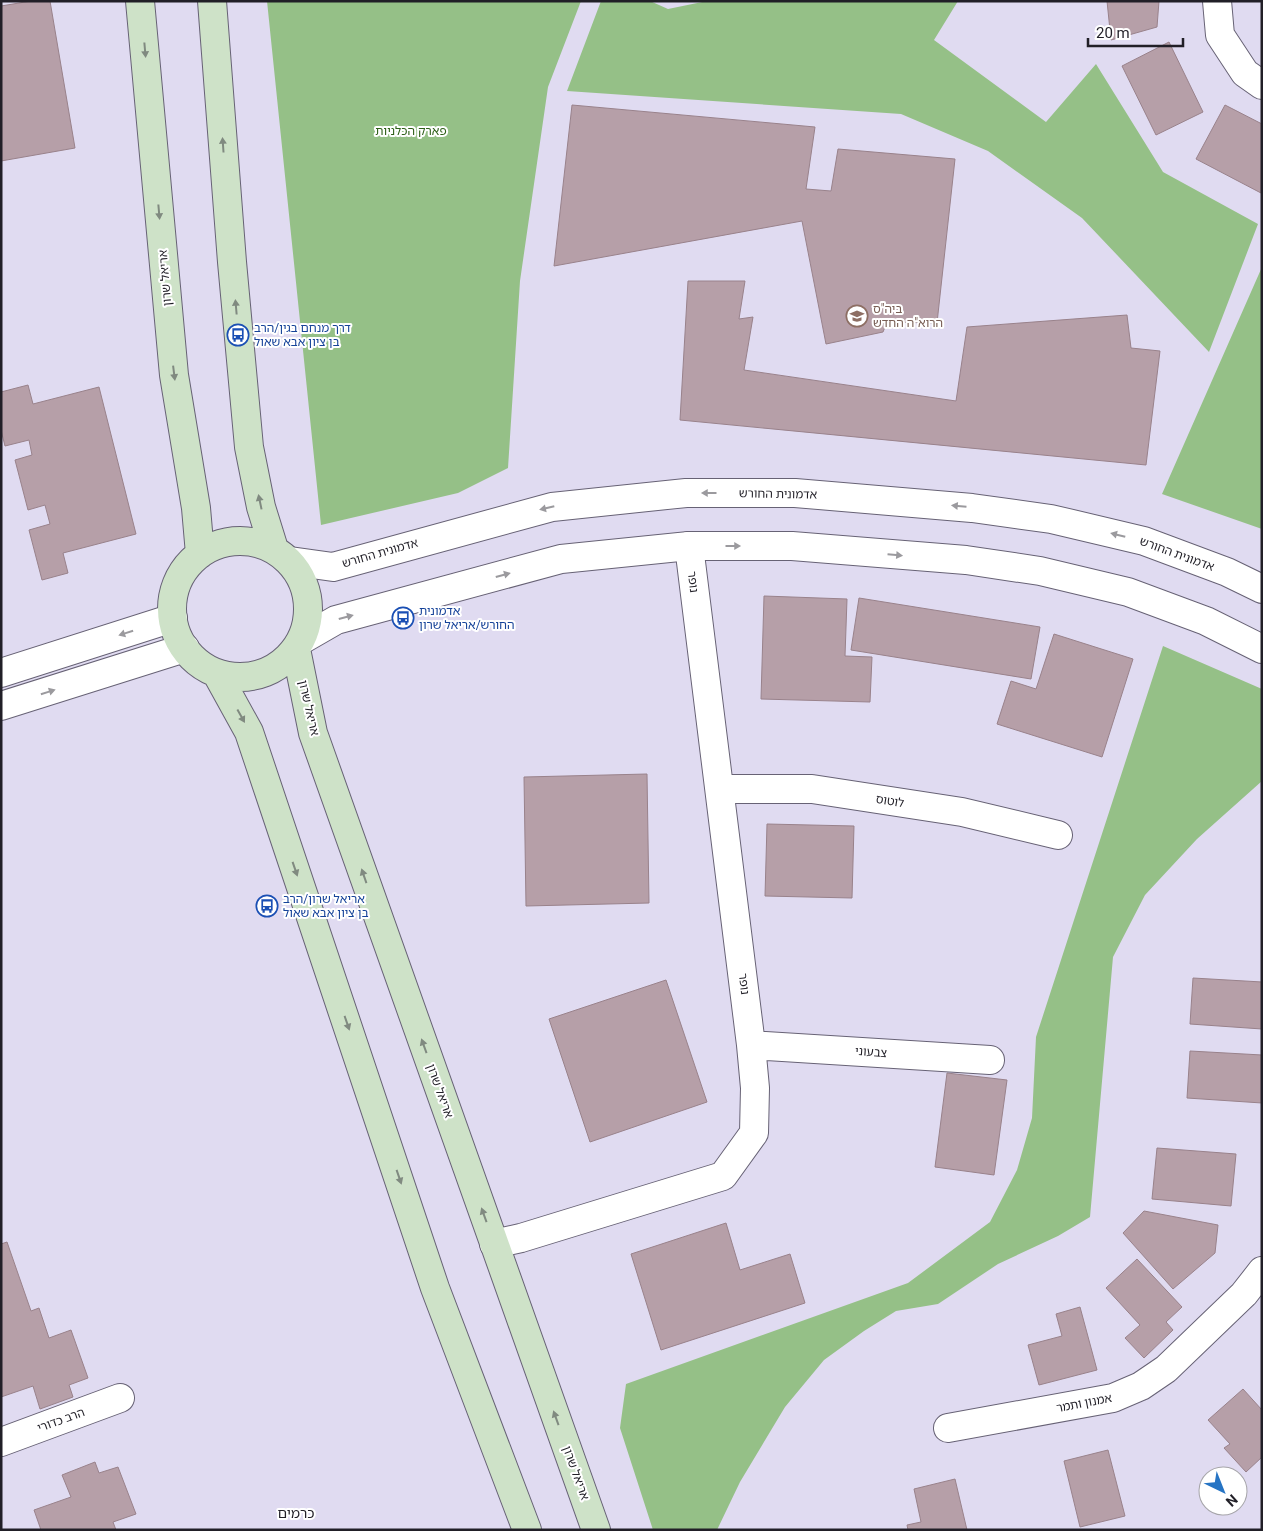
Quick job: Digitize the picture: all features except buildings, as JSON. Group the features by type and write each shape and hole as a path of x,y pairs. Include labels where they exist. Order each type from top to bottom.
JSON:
{"main road":[{"name":"אריאל שרון","path":"140,1 174,375 196,508 200,554"},
{"path":"212,1 232,262 250,447 261,507 282,555 302,578 308,598 309,619 299,644 280,665 260,674 239,678 217,674 201,666 188,654 178,638 172,618 172,602 177,584 186,567 200,554 217,545 236,540 256,542 282,555"},
{"name":"אריאל שרון","path":"299,644 313,733 596,1530"},
{"path":"217,674 250,732 435,1288 526,1530"}],"street":[{"path":"1217,1 1220,35 1245,73 1262,85"},
{"name":"אדמונית החורש","path":"282,555 333,567 552,507 686,493 794,493 972,508 1051,519 1144,541 1227,572 1262,589"},
{"path":"299,644 336,620 561,559 688,546 792,546 966,560 1040,571 1128,592 1206,621 1262,649"},
{"name":"נופר","path":"494,1244 521,1238 723,1176 754,1133 755,1088 751,1045 688,546"},
{"path":"1,673 172,618"},
{"path":"1,706 185,648"},
{"name":"לוטוס","path":"720,789 812,789 962,812 1058,835"},
{"name":"צבעוני","path":"751,1045 990,1060"},
{"name":"אמנון ותמר","path":"948,1428 1113,1398 1141,1386 1166,1369 1244,1294 1262,1270"},
{"name":"הרב כדורי","path":"1,1442 120,1398"}],"green space":[{"name":"פארק הכלניות","path":"267,1 581,1 548,87 520,281 508,468 458,493 321,525"},
{"path":"601,1 650,1 668,9 707,1 958,1 934,40 1046,122 1096,64 1163,172 1258,224 1209,352 1082,218 988,151 901,114 567,91"},
{"path":"1262,267 1262,529 1162,494"},
{"path":"1163,646 1262,689 1262,781 1197,839 1145,895 1113,957 1090,1217 1058,1236 998,1264 938,1304 896,1311 864,1331 824,1360 785,1407 740,1482 717,1530 653,1530 620,1428 626,1384 908,1283 990,1222 1017,1170 1032,1118 1036,1037"}],"place":[{"name":"ביה\"ס הרוא\"ה החדש","path":"857,316"},
{"name":"דרך מנחם בגין/הרב בן ציון אבא שאול","path":"238,335"},
{"name":"אדמונית החורש/אריאל שרון","path":"403,618"},
{"name":"אריאל שרון/הרב בן ציון אבא שאול","path":"267,906"}],"district":[{"name":"כרמים","path":"296,1513"}]}
